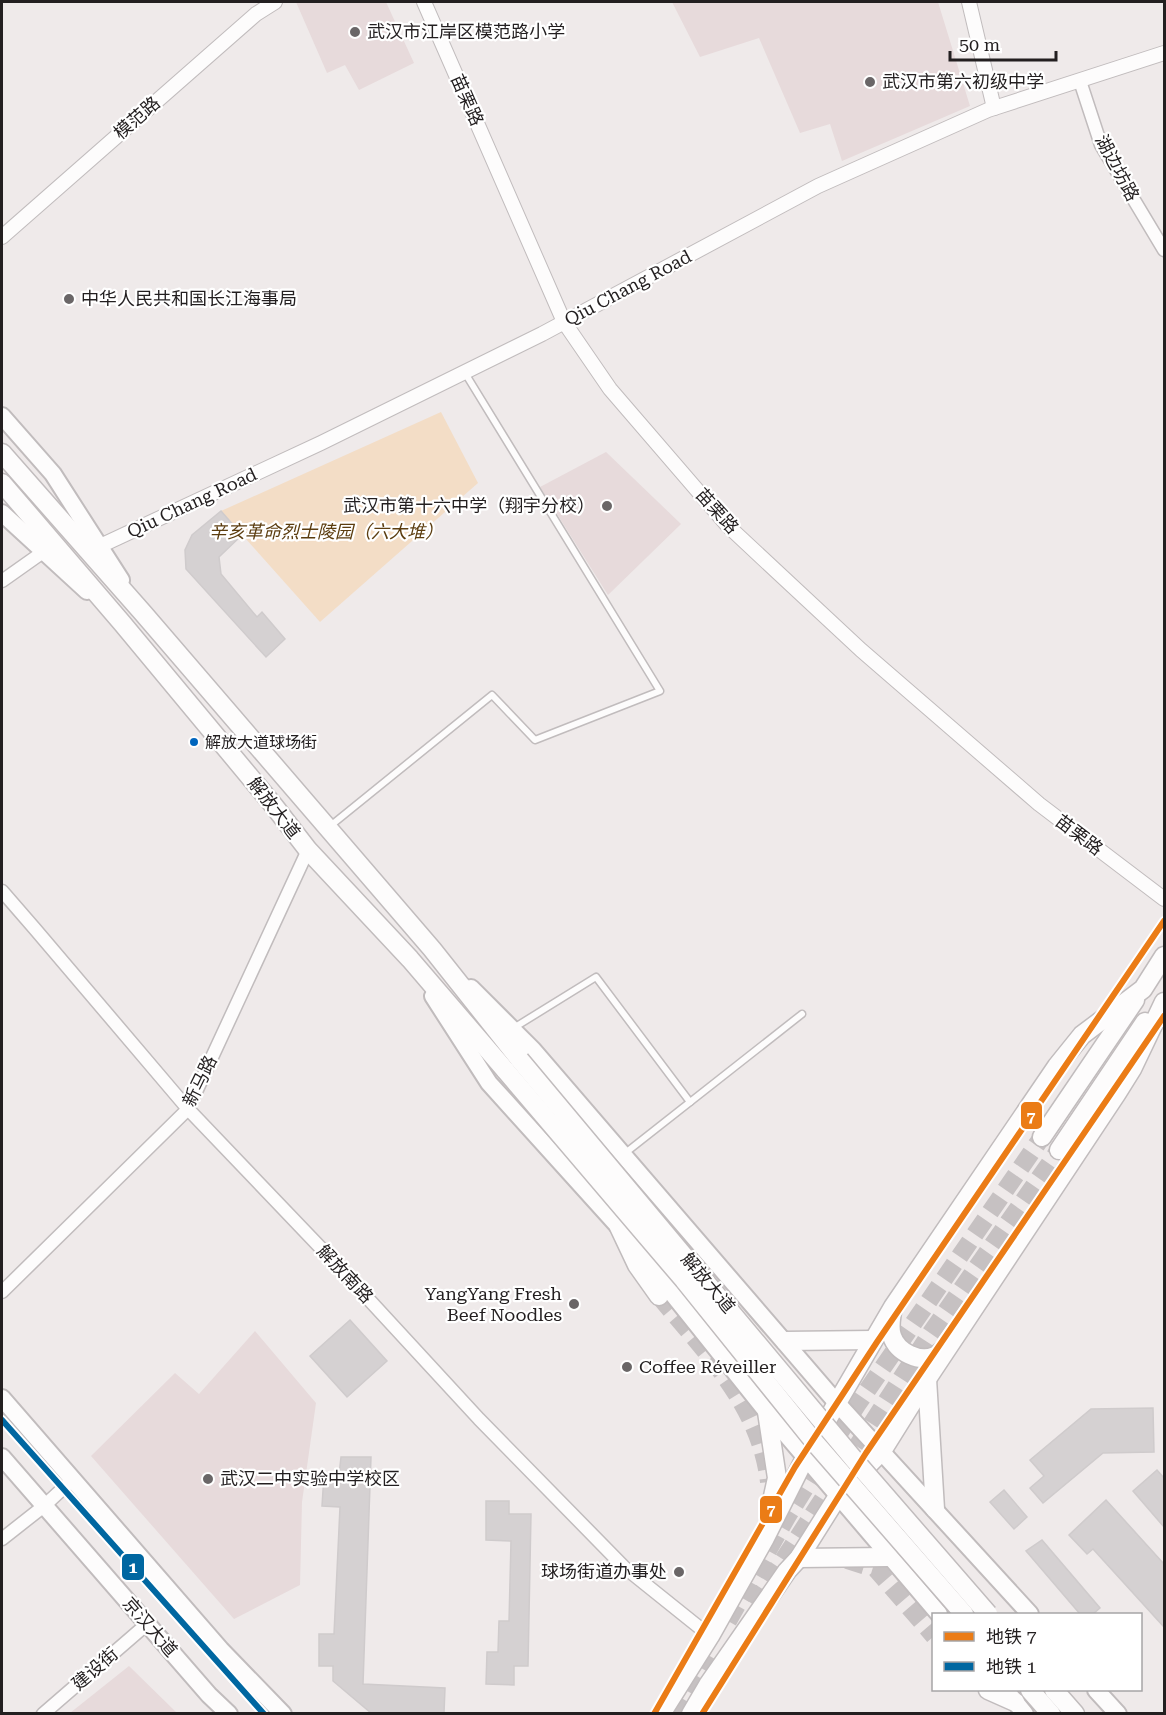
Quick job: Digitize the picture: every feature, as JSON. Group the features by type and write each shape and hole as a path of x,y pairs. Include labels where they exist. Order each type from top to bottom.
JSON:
{"main road":[{"name":"解放大道","path":"2,416 53,474 143,613"},
{"name":"解放大道","path":"2,453 432,949 533,1050 882,1452"},
{"name":"解放大道","path":"2,483 122,623 308,850 513,1065 987,1613"},
{"name":"解放大道","path":"2,513 122,623"},
{"name":"解放大道","path":"432,949 513,1065 684,1280 816,1444 963,1613"},
{"path":"1042,1137 1164,956"},
{"name":"解放大道","path":"410,959 489,1083 619,1227 767,1412 838,1496"},
{"path":"662,1713 710,1636 765,1538 805,1458 893,1307 1057,1066 1082,1035 1143,989"},
{"path":"1059,1150 1164,995"},
{"path":"691,1713 787,1571 799,1558 838,1496 882,1452 927,1379 1118,1094 1164,1002"},
{"path":"619,1227 641,1271 659,1296"},
{"path":"893,1307 891,1333 895,1343 905,1352 917,1358 936,1356 955,1338"},
{"path":"785,1341 873,1340"},
{"path":"927,1379 935,1509"},
{"path":"2,1398 221,1650 284,1713"},
{"path":"765,1538 777,1478 767,1412"},
{"path":"882,1452 1029,1613"},
{"name":"京汉大道","path":"2,1457 210,1695 230,1713"},
{"path":"838,1496 938,1613"},
{"path":"799,1558 888,1557"},
{"path":"992,1691 1015,1702"},
{"path":"1032,1691 1051,1713"},
{"path":"1055,1691 1075,1713"},
{"path":"1098,1691 1118,1713"}],"street":[{"name":"模范路","path":"2,237 256,14 275,2"},
{"name":"苗栗路","path":"424,2 564,322 610,389 728,526 861,650 1030,797 1164,899"},
{"path":"969,2 994,108"},
{"name":"Qiu Chang Road","path":"100,546 321,443 465,372 564,322 818,186 994,108 1164,53"},
{"name":"湖边坊路","path":"1080,81 1101,145 1164,250"},
{"path":"2,581 43,552"},
{"name":"新马路","path":"2,1292 188,1109 308,850"},
{"name":"解放南路","path":"2,891 188,1109 339,1266 479,1419 624,1567 710,1636"},
{"path":"2,1539 44,1506 72,1480"},
{"name":"建设街","path":"44,1713 147,1624"}],"lane":[{"path":"328,828 492,695 536,740 660,691 465,372"},
{"path":"512,1029 596,977 690,1102"},
{"path":"623,1154 802,1014"}],"shaded area":[{"name":"武汉市江岸区模范路小学","path":"296,2 386,2 414,63 359,90 345,65 327,73"},
{"name":"武汉市第六初级中学","path":"672,2 938,2 970,106 842,161 830,124 800,133 759,38 700,57"},
{"name":"武汉市第十六中学（翔宇分校）","path":"606,452 681,524 608,595 540,487"},
{"name":"武汉二中实验中学校区","path":"255,1331 316,1403 302,1502 300,1585 234,1619 91,1456 175,1373 199,1394"},
{"path":"129,1666 177,1713 70,1713"}],"green space":[{"name":"辛亥革命烈士陵园（六大堆）","path":"441,412 478,483 320,622 221,511"}],"building":[{"path":"221,511 242,535 219,557 221,574 257,617 262,612 285,639 266,657 186,569 185,550 192,535"},
{"path":"350,1320 387,1361 347,1397 310,1356"},
{"path":"1153,1408 1154,1452 1103,1453 1043,1503 1030,1488 1044,1476 1030,1460 1091,1409"},
{"path":"341,1457 371,1457 363,1684 445,1688 444,1713 371,1713 333,1681 333,1666 319,1666 319,1634 334,1634 340,1507 322,1506 324,1475 339,1475"},
{"path":"1157,1470 1164,1478 1164,1527 1133,1491"},
{"path":"1004,1490 1027,1517 1014,1529 990,1502"},
{"path":"1106,1500 1164,1564 1164,1627 1093,1549 1087,1554 1069,1535"},
{"path":"486,1501 509,1501 509,1514 531,1514 528,1666 514,1666 514,1685 486,1684 487,1652 498,1652 499,1621 509,1621 511,1541 486,1540"},
{"path":"1042,1540 1100,1608 1094,1613 1079,1613 1026,1551"}],"tunnel":[{"path":"728,1621 787,1517 857,1405 1042,1137"},
{"path":"754,1605 930,1334 1059,1150"},
{"path":"659,1296 712,1360 743,1404 764,1454 769,1482"},
{"path":"847,1560 876,1569 932,1634"},
{"path":"673,1714 708,1655"}],"metro line":[{"name":"7","path":"654,1714 795,1467 877,1342 1164,921"},
{"name":"7","path":"702,1714 866,1453 1164,1016"},
{"name":"1","path":"2,1420 264,1714"}],"place":[{"name":"武汉市江岸区模范路小学","path":"355,32"},
{"name":"武汉市第六初级中学","path":"870,82"},
{"name":"中华人民共和国长江海事局","path":"69,299"},
{"name":"武汉市第十六中学（翔宇分校）","path":"607,506"},
{"name":"解放大道球场街","path":"194,742"},
{"name":"YangYang Fresh Beef Noodles","path":"574,1304"},
{"name":"Coffee Réveiller","path":"627,1367"},
{"name":"武汉二中实验中学校区","path":"208,1479"},
{"name":"球场街道办事处","path":"679,1572"}]}
